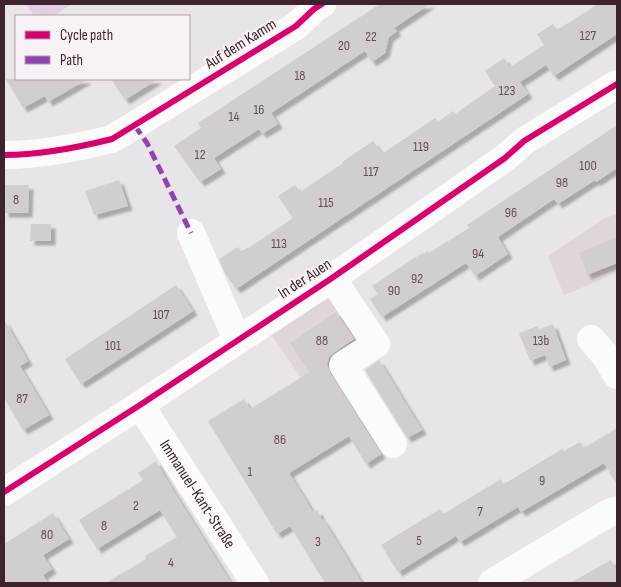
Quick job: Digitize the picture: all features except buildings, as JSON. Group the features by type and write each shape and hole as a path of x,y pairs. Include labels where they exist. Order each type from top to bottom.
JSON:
{"street":[{"name":"Auf dem Kamm","path":"4,155 25,155 78,148 112,139 296,26 322,4"},
{"name":"In der Auen","path":"5,486 140,405 332,278 505,158 524,141 617,84"},
{"path":"191,232 238,340"},
{"path":"332,278 376,344 343,365 392,444"},
{"path":"591,339 605,355 617,375"},
{"name":"Immanuel-Kant-Straße","path":"140,405 254,583"},
{"path":"492,583 607,514 617,510"}],"shaded area":[{"path":"26,4 72,4 55,15 33,15"},
{"path":"617,214 617,273 564,295 548,256 605,218"},
{"path":"336,293 368,340 312,377 301,378 272,335"}],"marked path":[{"path":"135,126 147,143 191,233"}],"cycle path":[{"path":"4,155 31,154 112,139 296,26 322,4"},
{"path":"4,492 332,278 505,158 524,141 617,84"}]}
